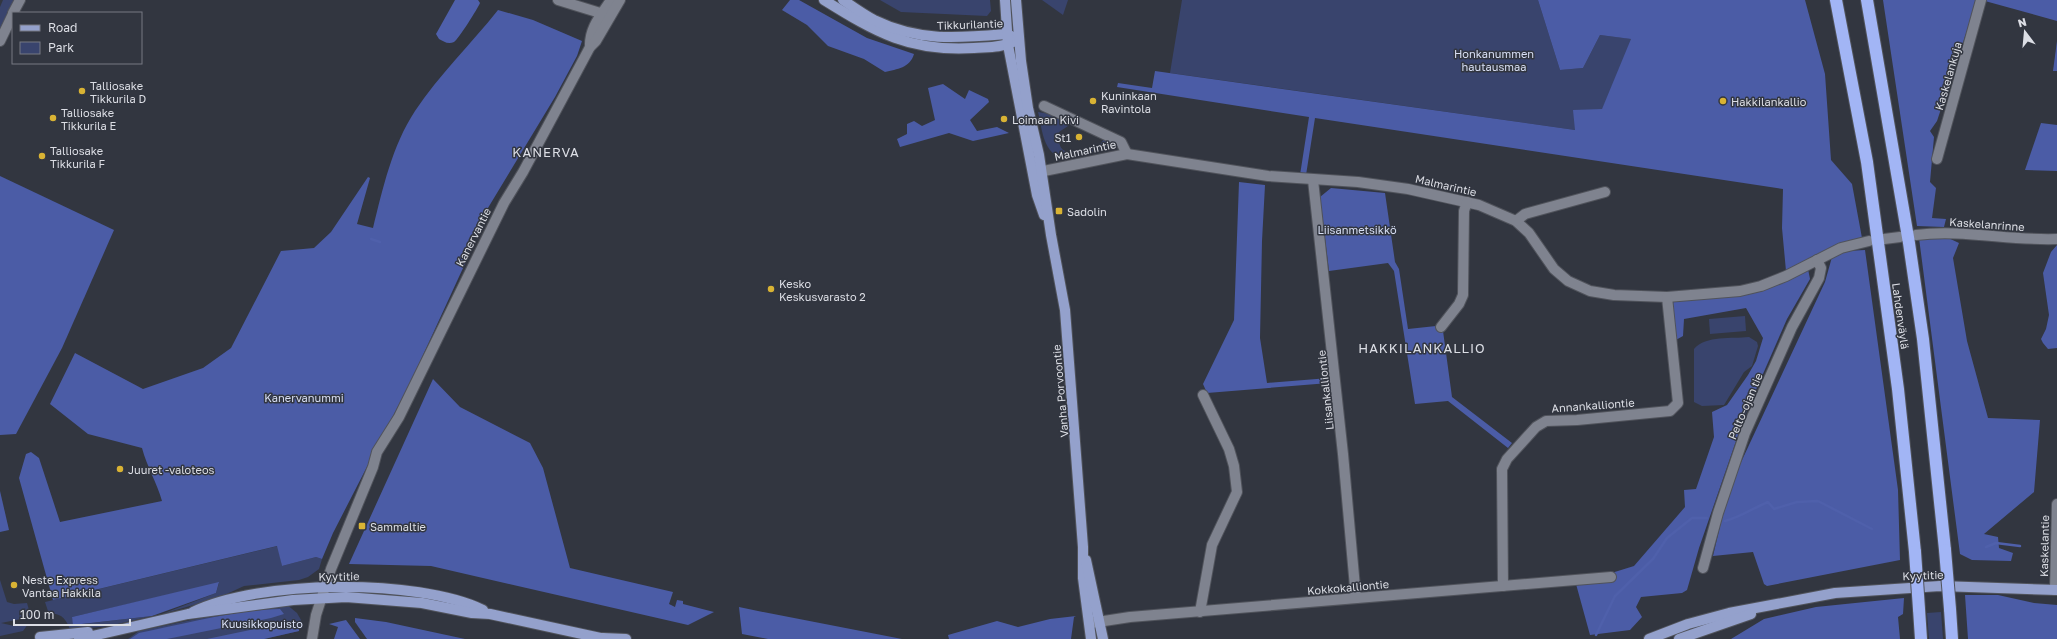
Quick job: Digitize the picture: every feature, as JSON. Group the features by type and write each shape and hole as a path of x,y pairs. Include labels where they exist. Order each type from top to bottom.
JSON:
{"highway":[{"name":"Lahdenväylä","path":"1836,0 1866,162 1898,389 1915,552 1921,639"},
{"name":"Lahdenväylä","path":"1867,0 1909,243 1923,339 1945,550 1952,639"}],"main road":[{"name":"Tikkurilantie","path":"824,0 873,29 909,43 942,49 1008,45 1018,40"},
{"name":"Tikkurilantie","path":"843,0 873,20 892,28 924,36 941,38 1007,34 1018,40"},
{"name":"Vanha Porvoontie","path":"1005,0 1008,45 1051,235 1065,310 1083,547 1083,578 1091,639"},
{"name":"Vanha Porvoontie","path":"1016,0 1018,40 1037,172"},
{"name":"Vanha Porvoontie","path":"1083,547 1103,639"},
{"name":"Kyytitie","path":"1649,639 1677,628 1729,613 1836,593 1940,586 2056,590"},
{"name":"Kyytitie","path":"188,614 204,607 246,596 325,588 386,589 420,593 474,606 490,614"},
{"name":"Kyytitie","path":"79,639 188,614 206,613 240,606 322,598 360,598 422,603 472,613 490,614 603,639 626,639"},
{"name":"Kyytitie","path":"1680,639 1790,601"},
{"name":"Kyytitie","path":"40,638 68,633 108,632"}],"street":[{"path":"14,12 20,0"},
{"path":"558,0 606,15"},
{"name":"Kanervantie","path":"325,588 373,467 383,456 385,442 496,218 523,172 590,47 596,41 611,0"},
{"name":"Kanervantie","path":"606,15 620,0"},
{"name":"Kaskelankuja","path":"1937,158 1981,0"},
{"path":"0,41 12,15"},
{"path":"1044,106 1121,142 1127,154"},
{"name":"Malmarintie","path":"1037,172 1127,154 1248,173 1388,186 1467,202 1496,211 1516,221 1529,233 1554,269 1576,286 1605,294 1666,297 1714,294 1761,286 1817,260"},
{"name":"Liisankalliontie","path":"1313,180 1343,454 1356,598"},
{"path":"1516,221 1525,214 1604,192"},
{"path":"1441,327 1459,304 1463,295 1464,211 1467,202"},
{"name":"Kaskelanrinne","path":"1916,235 1965,233 2021,238 2057,239"},
{"path":"1884,239 1900,237"},
{"path":"1817,260 1841,248 1869,241"},
{"name":"Pelto-ojan tie","path":"1703,568 1718,513 1745,433 1792,327 1819,278 1821,268 1817,260"},
{"name":"Annankalliontie","path":"1503,586 1502,469 1507,459 1536,427 1546,421 1577,420 1670,411 1678,403 1666,297"},
{"path":"1200,612 1212,545 1237,492 1234,466 1229,450 1203,395"},
{"name":"Kaskelantie","path":"2056,590 2057,504"},
{"name":"Kokkokalliontie","path":"1088,624 1130,617 1611,577"},
{"path":"312,639 316,615 325,588"},
{"path":"1677,628 1680,639"}],"green space":[{"path":"3,0 14,0 0,31 0,7"},
{"path":"790,0 799,0 867,38 914,54 912,59 906,65 898,69 885,72 864,59 828,46 807,25 782,10"},
{"path":"880,0 990,0 991,11 987,16 901,12"},
{"path":"1042,0 1068,0 1063,15"},
{"name":"Honkanummen hautausmaa","path":"1182,0 1538,0 1560,70 1583,68 1600,35 1632,39 1602,110 1575,130 1170,73"},
{"path":"1538,0 1805,0 1825,74 1831,160 1852,184 1862,238 1786,271 1782,228 1783,189 1315,118 1306,175 1300,175 1309,117 1117,87 1118,83 1152,88 1155,71 1575,130 1573,110 1602,109 1631,39 1600,35 1583,68 1560,70"},
{"path":"1883,0 1977,0 1937,121 1930,131 1934,137 1930,182 1936,188 1932,218 1946,219 1944,227 1917,226"},
{"path":"2057,0 2057,21 1985,1"},
{"name":"Kanervanummi","path":"498,10 533,20 582,41 577,56 555,97 471,236 469,255 412,379 333,533 322,559 316,557 282,566 277,546 53,600 19,478 26,454 31,452 39,458 60,522 162,501 142,448 88,434 50,404 75,353 143,389 203,368 231,348 281,251 314,248 331,232 368,177 370,178 357,224 373,228 389,168 407,124 434,85"},
{"path":"2057,41 2057,71 2053,71"},
{"path":"943,84 965,99 969,90 988,99 989,102 970,120 977,131 997,127 1009,133 973,141 949,133 900,147 897,139 907,134 907,124 914,121 922,126 935,120 928,88"},
{"path":"1038,112 1062,116 1068,126 1059,132 1059,142 1061,148 1065,151 1077,152 1099,146 1104,139 1112,144 1113,147 1064,158 1057,156 1052,152 1045,140 1042,133"},
{"path":"2041,123 2057,125 2057,171 2025,170"},
{"path":"0,176 114,230 62,348 16,434 0,435"},
{"path":"1239,182 1265,185 1260,338 1267,383 1329,378 1329,383 1207,393 1203,384 1234,320"},
{"name":"Liisanmetsikkö","path":"1331,188 1385,193 1395,262 1399,269 1408,329 1436,326 1443,331 1452,397 1512,443 1508,448 1448,401 1415,404 1394,271 1388,263 1329,271 1320,197"},
{"path":"1944,236 1959,243 1953,258 1967,341 1988,418 2040,420 2034,492 1984,534 1998,537 1999,548 2013,553 2011,561 1972,560 1960,554 1919,238"},
{"path":"2057,245 2057,348 2048,349 2041,339 2046,329 2049,315 2043,273 2051,252"},
{"path":"1865,250 1898,490 1900,560 1767,586 1764,584 1753,552 1713,556 1729,488 1825,282 1832,257 1846,251"},
{"path":"1808,269 1810,279 1787,319 1745,415 1699,548 1687,590 1682,593 1641,597 1636,607 1642,617 1630,630 1590,635 1576,584 1634,566 1685,507 1684,490 1696,489 1714,437 1712,412 1727,405 1748,375 1756,361 1763,338 1746,308 1684,319 1683,336 1674,341 1670,302 1745,294"},
{"path":"1745,316 1746,331 1710,334 1709,319"},
{"path":"1749,337 1757,342 1758,346 1752,366 1744,372 1724,405 1702,406 1694,402 1694,349 1705,342 1720,338"},
{"path":"433,379 460,407 530,443 543,468 570,568 673,592 669,604 675,607 677,600 683,601 683,604 714,612 688,625 431,566 349,564"},
{"path":"0,491 9,530 0,532"},
{"path":"278,546 282,566 316,557 322,559 319,569 308,577 299,580 244,586 218,598 162,614 216,593 219,583 72,617 74,625 152,616 109,626 70,630 65,620 60,615 49,614 45,602"},
{"path":"0,580 7,602 14,604 27,603 31,617 1,623 14,626 28,624 23,631 0,636"},
{"path":"219,582 216,593 152,616 73,625 72,617"},
{"path":"1965,595 1998,595 2034,603 2057,605 2057,639 1968,639"},
{"path":"1904,598 1903,614 1898,617 1900,639 1731,639 1764,619 1816,607"},
{"name":"Kuusikkopuisto","path":"286,604 297,613 301,620 299,631 264,639 128,639 139,631 230,612"},
{"path":"739,607 902,639 768,639 742,634"},
{"path":"280,609 284,614 167,639 130,639 139,633 209,618 245,612"},
{"path":"1941,612 1943,639 1929,639 1927,613"},
{"path":"1076,616 1074,617 1071,639 949,639 948,635 997,621 1018,627 1050,619"},
{"path":"355,618 386,622 465,639 367,639 355,622"},
{"path":"346,620 360,639 334,639 338,627 329,624"},
{"path":"289,622 299,629 299,631 264,639 207,639"}],"shaded area":[{"path":"455,0 478,0 480,3 468,24 456,40 452,43 448,43 439,39 436,34"}],"waterway":[{"path":"371,239 380,242"},
{"path":"1725,521 1768,502 1774,509 1797,502 1818,501 1872,529"},
{"path":"1596,635 1615,596 1653,559 1667,538 1692,518 1707,518"},
{"path":"1986,547 1996,543 2020,546"}],"place":[{"name":"Talliosake Tikkurila D","path":"82,91"},
{"name":"Kuninkaan Ravintola","path":"1093,101"},
{"name":"Hakkilankallio","path":"1723,101"},
{"name":"Talliosake Tikkurila E","path":"53,118"},
{"name":"Loimaan Kivi","path":"1004,119"},
{"name":"St1","path":"1079,137"},
{"name":"Talliosake Tikkurila F","path":"42,156"},
{"name":"Sadolin","path":"1059,211"},
{"name":"Kesko Keskusvarasto 2","path":"771,289"},
{"name":"Juuret -valoteos","path":"120,469"},
{"name":"Sammaltie","path":"362,526"},
{"name":"Neste Express Vantaa Hakkila","path":"14,585"}],"district":[{"name":"KANERVA","path":"546,152"},
{"name":"HAKKILANKALLIO","path":"1422,348"}]}
